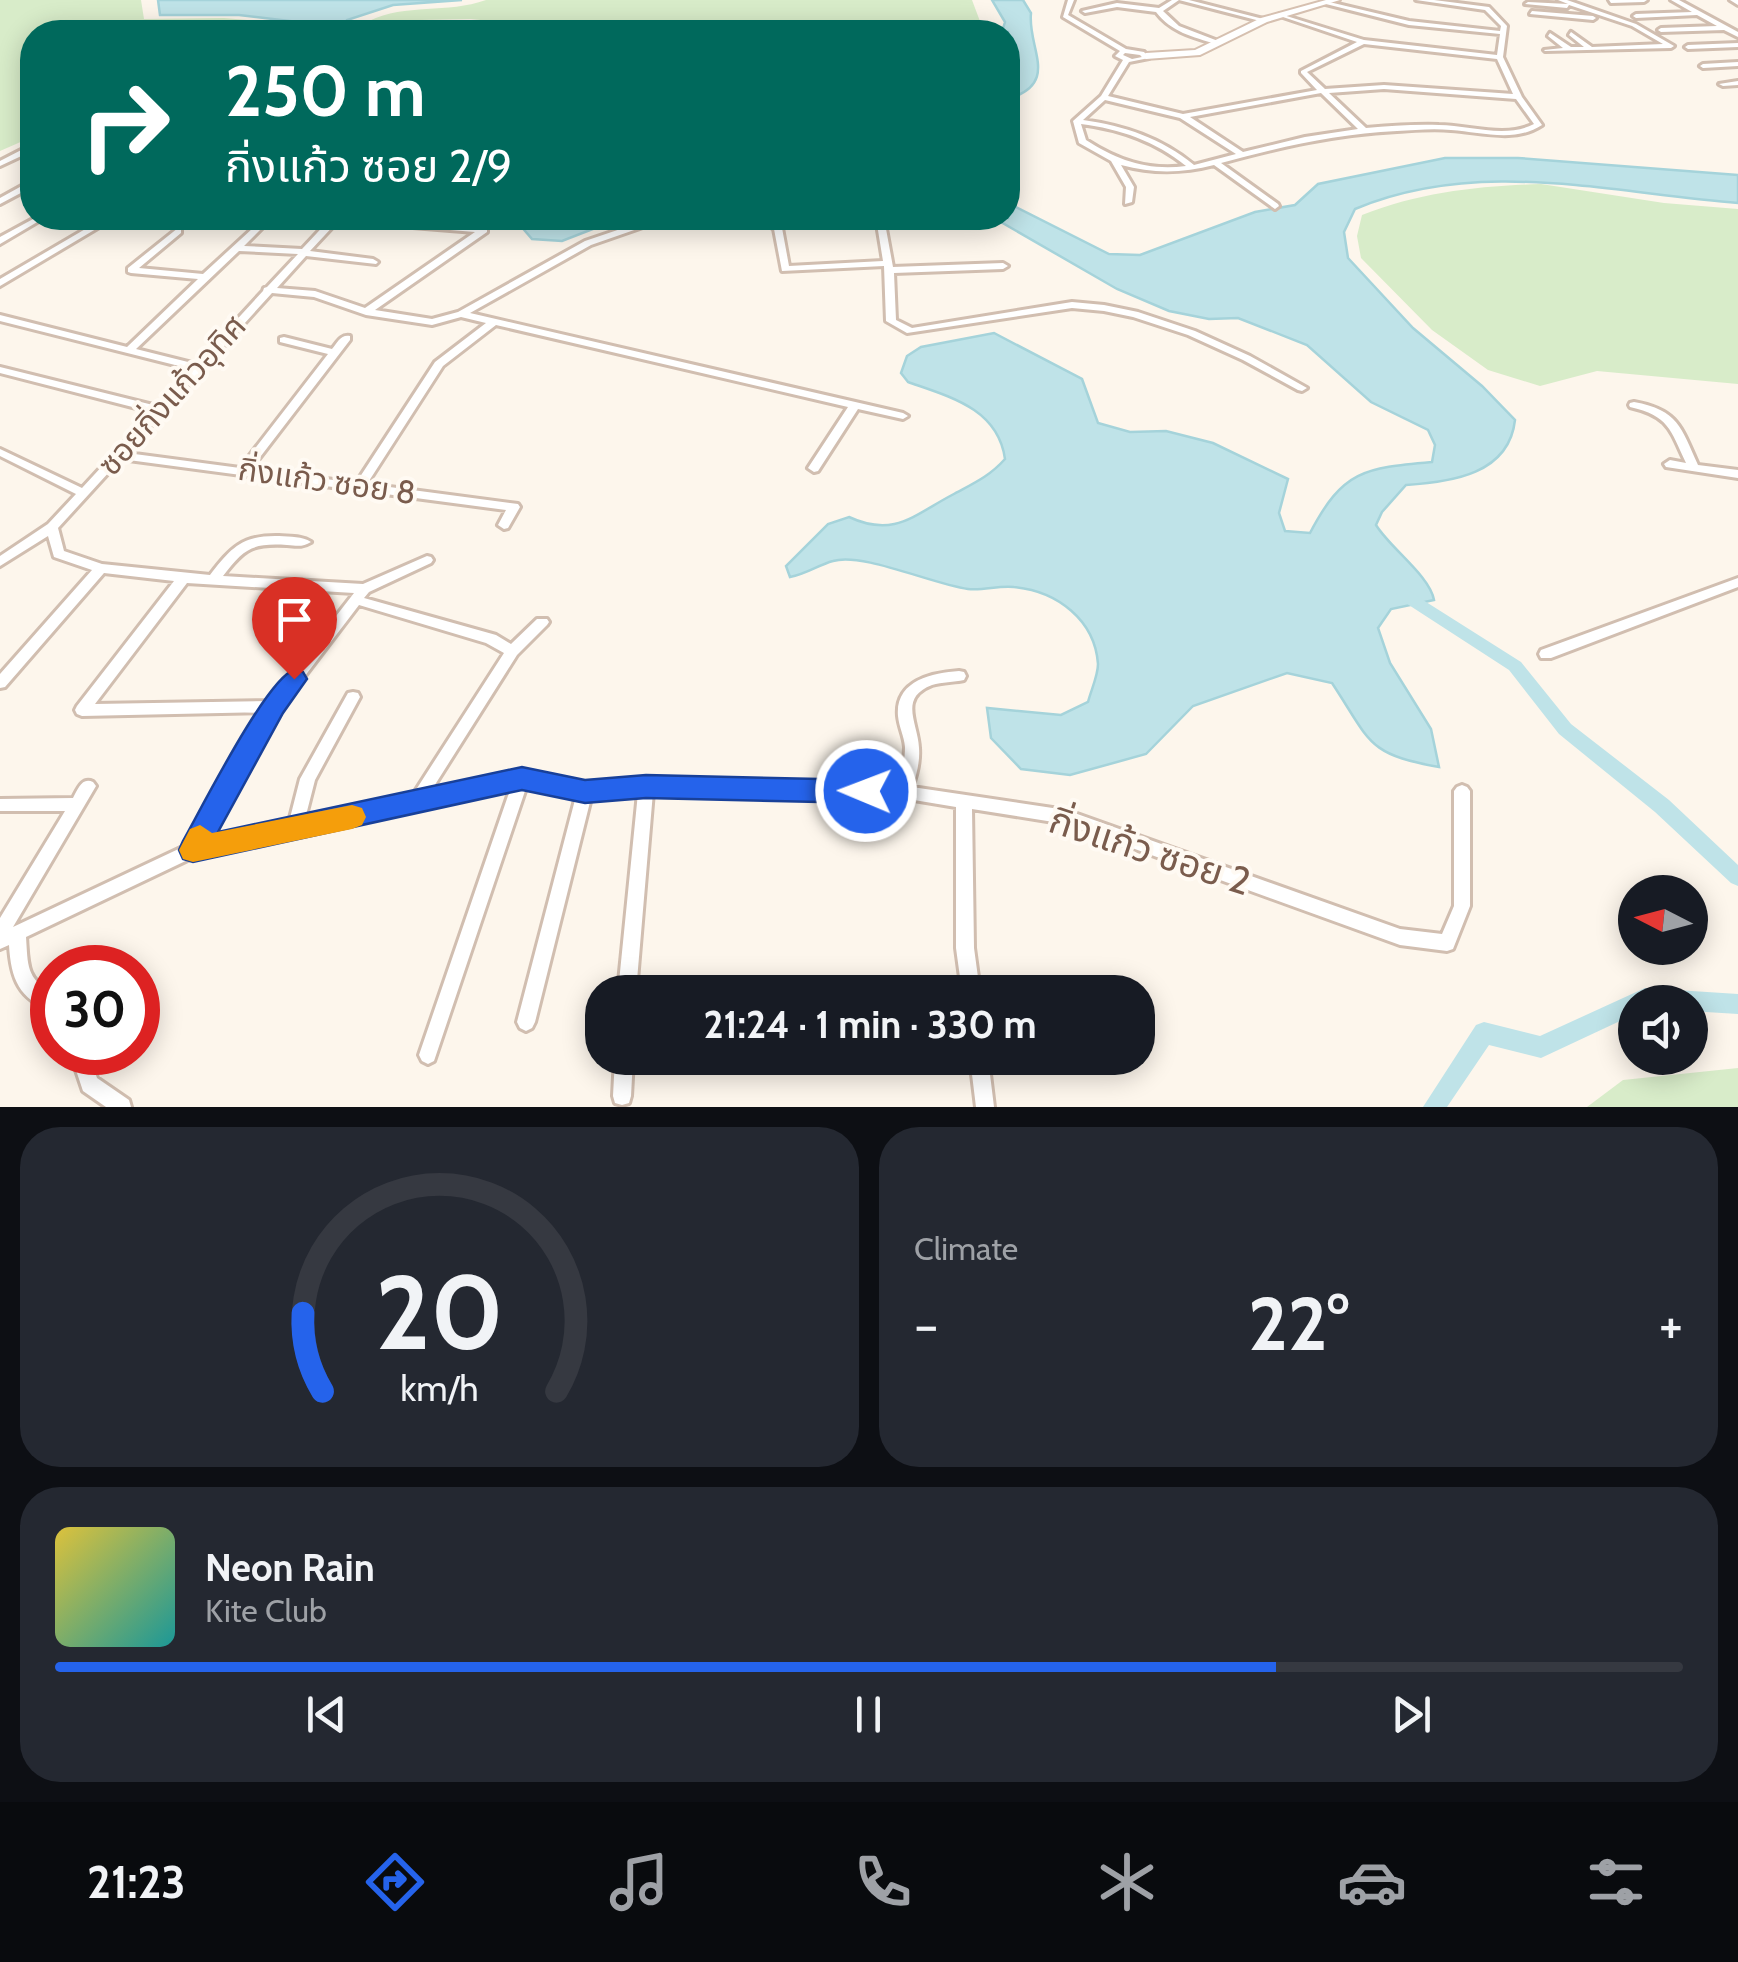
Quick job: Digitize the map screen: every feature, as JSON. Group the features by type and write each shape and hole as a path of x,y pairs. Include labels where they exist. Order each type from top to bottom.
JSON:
{"street":[{"path":"1071,0 1065,16 1126,56 1140,60 1146,56 1196,53 1264,20 1330,2 1409,23 1504,34"},
{"path":"1085,11 1117,5 1159,10 1179,0 1264,20"},
{"path":"1078,121 1082,141 1115,161 1148,171 1194,169 1242,154 1365,131 1441,126 1530,130 1538,124 1518,96 1500,57 1504,26 1487,8 1419,0"},
{"path":"1546,50 1670,48 1668,42 1651,32 1561,0"},
{"path":"1611,1 1644,0"},
{"path":"1674,0 1738,34"},
{"path":"1528,4 1579,7"},
{"path":"1159,10 1175,28 1216,42"},
{"path":"1532,13 1615,20"},
{"path":"1636,16 1699,14"},
{"path":"1282,15 1363,42 1500,57"},
{"path":"1661,30 1725,28"},
{"path":"1571,34 1591,49"},
{"path":"1550,35 1569,50"},
{"path":"1363,42 1303,72 1365,131"},
{"path":"1688,48 1738,45"},
{"path":"1078,121 1104,97 1126,56"},
{"path":"1703,66 1738,64"},
{"path":"1723,84 1738,83"},
{"path":"1182,116 1320,91 1428,87 1518,96"},
{"path":"1104,97 1182,116 1242,154"},
{"path":"1078,121 1141,133 1167,147 1194,169"},
{"path":"1115,161 1130,187 1128,202"},
{"path":"1216,164 1275,206"},
{"path":"0,282 90,230"},
{"path":"130,348 254,230"},
{"name":"ซอยกิ่งแก้วอุทิศ","path":"0,562 52,527 324,230"},
{"path":"366,312 484,230"},
{"path":"267,290 315,294 366,312 432,322 461,314 588,243 625,230"},
{"path":"778,230 785,269 1003,266"},
{"path":"882,230 891,322 911,330 1072,305 1097,306 1206,336 1302,388"},
{"path":"178,231 131,270 204,278"},
{"path":"234,248 373,262"},
{"path":"461,314 902,416"},
{"path":"0,318 196,367"},
{"path":"360,486 439,364 492,323"},
{"path":"245,470 346,338"},
{"path":"284,340 334,354"},
{"path":"0,370 160,410"},
{"path":"1634,405 1655,407 1668,415 1694,468"},
{"path":"814,468 854,406"},
{"path":"0,452 84,493"},
{"name":"กิ่งแก้ว ซอย 8","path":"117,455 514,506 504,526"},
{"path":"1670,464 1738,474"},
{"path":"52,527 58,554 100,568 360,594 491,638 512,651"},
{"path":"213,580 238,548 250,541 306,542"},
{"path":"193,850 274,706 360,594 427,560"},
{"path":"0,682 100,568"},
{"path":"184,578 82,710 274,706"},
{"path":"1546,654 1738,582"},
{"path":"415,804 512,651 542,622"},
{"path":"902,792 911,773 912,743 904,712 908,697 920,684 936,677 959,676"},
{"path":"296,828 308,779 354,697"},
{"path":"428,1055 522,778"},
{"name":"กิ่งแก้ว ซอย 2","path":"5,936 193,850 522,778 585,792 646,786 902,792 1066,818 1400,937 1447,943 1462,906 1462,791"},
{"path":"30,990 21,980 5,936 88,786"},
{"path":"629,975 646,786"},
{"path":"526,1022 585,792"},
{"path":"0,805 77,804"},
{"path":"964,804 969,975"},
{"path":"87,1075 90,1084 122,1107"},
{"path":"622,1096 623,1075"},
{"path":"981,1075 985,1107"}],"green space":[{"path":"0,0 141,0 144,19 246,20 20,20 20,142 0,151"},
{"path":"486,0 972,0 980,20 372,20 397,12"},
{"path":"1541,184 1664,203 1738,209 1738,384 1597,371 1540,386 1488,370 1432,330 1361,258 1357,236 1362,215 1450,192"},
{"path":"1738,1068 1738,1107 1587,1107 1623,1080 1708,1075 1708,1071"}],"water":[{"path":"158,0 462,0 393,5 347,20 160,15"},
{"path":"992,0 1023,0 1031,13 1038,74 1033,84 1020,94 1020,20 1004,20"},
{"path":"1445,158 1518,158 1738,175 1738,203 1593,187 1497,182 1402,193 1355,209 1344,232 1348,258 1413,328 1482,386 1515,420 1502,453 1490,464 1459,477 1406,485 1376,525 1425,581 1434,600 1391,609 1378,628 1390,663 1431,729 1439,767 1383,750 1364,732 1332,683 1287,673 1193,706 1146,754 1070,775 1021,769 991,738 987,708 1061,715 1088,702 1098,664 1090,634 1071,610 1030,590 968,589 846,559 790,577 786,566 828,524 849,517 879,525 903,521 980,480 1005,459 1001,442 983,417 956,400 908,382 901,373 907,356 921,347 994,333 1082,379 1098,423 1130,432 1166,431 1213,443 1288,479 1279,513 1285,531 1310,533 1333,496 1358,476 1372,470 1432,462 1435,445 1428,430 1371,402 1307,345 1238,318 1209,319 1169,311 1117,289 1015,230 1020,230 1020,209 1109,254 1140,255 1255,212 1295,205 1318,184"},
{"path":"524,230 590,230 562,241 532,239"}],"waterway":[{"path":"1404,594 1515,666 1565,729 1662,806 1738,877"},
{"path":"1708,1002 1738,1004"},
{"path":"1434,1107 1484,1033 1541,1047 1618,1011"}],"slow traffic":[{"path":"200,838 193,850 352,817"}],"route":[{"path":"294,679 274,706 193,850 522,778 585,792 646,786 866,791"}]}
